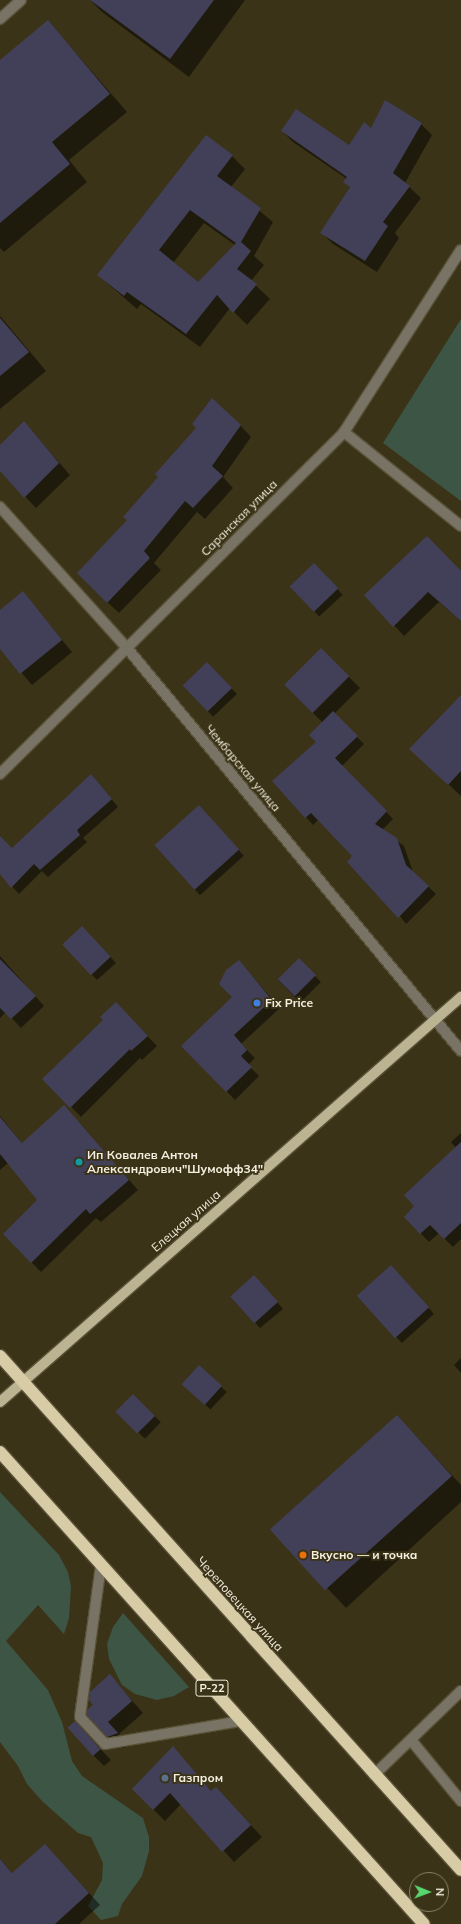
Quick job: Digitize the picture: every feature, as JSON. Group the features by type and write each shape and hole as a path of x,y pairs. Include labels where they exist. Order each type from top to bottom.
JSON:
{"highway":[{"name":"Череповецкая улица","path":"0,1356 374,1775 461,1870"},
{"name":"Р-22","path":"0,1452 424,1924"}],"main road":[{"name":"Елецкая улица","path":"0,1402 461,997"}],"street":[{"path":"0,19 21,0"},
{"name":"Саранская улица","path":"0,774 344,432 461,250"},
{"path":"344,432 461,526"},
{"name":"Чембарская улица","path":"0,507 127,648 461,1051"},
{"path":"101,1565 80,1717 105,1744 241,1721"},
{"path":"374,1775 461,1691"},
{"path":"411,1740 461,1801"}],"green space":[{"path":"461,319 461,501 383,443"},
{"path":"0,1492 59,1555 68,1572 71,1586 69,1618 64,1634 38,1605 6,1641 48,1690 62,1722 72,1761 82,1776 143,1818 149,1837 149,1851 142,1876 122,1904 118,1916 101,1920 88,1906 102,1880 103,1863 91,1837 78,1833 42,1801 27,1784 18,1766 0,1742"},
{"path":"123,1613 189,1687 174,1696 157,1700 135,1694 122,1685 109,1659 107,1644 113,1627"}],"building":[{"path":"90,0 214,0 170,59"},
{"path":"48,20 110,94 52,142 70,164 0,223 0,60"},
{"path":"385,100 422,123 393,173 410,186 383,222 388,226 365,261 320,233 350,187 343,182 347,177 281,131 296,109 349,145 364,122 371,128"},
{"path":"206,135 233,155 217,176 261,208 241,242 251,251 237,269 257,284 233,313 217,295 186,334 127,292 124,296 97,275","holes":["190,210 236,243 198,282 159,250"]},
{"path":"0,318 29,352 0,376"},
{"path":"212,398 241,425 212,466 223,476 193,508 185,501 144,551 150,558 107,603 77,573 127,520 123,517 158,477 155,474 196,428 192,424"},
{"path":"24,421 59,463 24,498 0,471 0,445"},
{"path":"427,536 461,571 461,621 428,592 393,627 364,595"},
{"path":"314,563 338,588 314,612 290,587"},
{"path":"23,591 62,640 20,674 0,649 0,610"},
{"path":"321,648 349,676 313,713 284,685"},
{"path":"207,662 232,688 208,712 183,686"},
{"path":"461,695 461,771 448,785 409,749"},
{"path":"333,711 358,736 335,758 387,811 375,824 397,838 406,865 429,886 398,918 347,862 352,856 311,813 305,818 272,781 316,742 309,735"},
{"path":"91,774 112,799 77,830 80,835 40,870 34,864 11,888 0,874 0,836 12,848"},
{"path":"199,805 239,850 195,890 154,845"},
{"path":"82,926 111,957 91,975 62,944"},
{"path":"299,958 316,975 295,996 278,979"},
{"path":"0,959 36,996 11,1019 0,1008"},
{"path":"239,960 272,1000 234,1035 247,1050 241,1056 252,1067 226,1092 181,1046 232,997 219,984 226,970"},
{"path":"116,1002 148,1036 131,1051 130,1049 70,1108 42,1079 103,1020 100,1017"},
{"path":"64,1105 129,1180 90,1214 86,1209 31,1263 3,1234 37,1200 0,1154 0,1117 22,1143"},
{"path":"461,1142 461,1223 444,1239 430,1225 420,1234 404,1217 414,1206 404,1195"},
{"path":"391,1265 429,1307 395,1338 357,1296"},
{"path":"254,1275 278,1302 254,1323 230,1296"},
{"path":"199,1365 222,1386 205,1405 182,1384"},
{"path":"133,1394 155,1416 137,1434 115,1412"},
{"path":"397,1415 452,1476 325,1590 270,1529"},
{"path":"110,1674 132,1701 108,1722 118,1733 107,1737 87,1715 87,1710 93,1705 89,1700 90,1692"},
{"path":"75,1721 100,1749 93,1756 68,1728"},
{"path":"173,1746 211,1791 216,1787 251,1825 222,1852 170,1793 153,1810 132,1789"},
{"path":"45,1844 89,1893 55,1924 0,1924 0,1859 12,1873"}],"place":[{"name":"Fix Price","path":"257,1003"},
{"name":"Ип Ковалев Антон Александрович\"Шумофф34\"","path":"79,1162"},
{"name":"Вкусно — и точка","path":"303,1555"},
{"name":"Газпром","path":"165,1778"}]}
